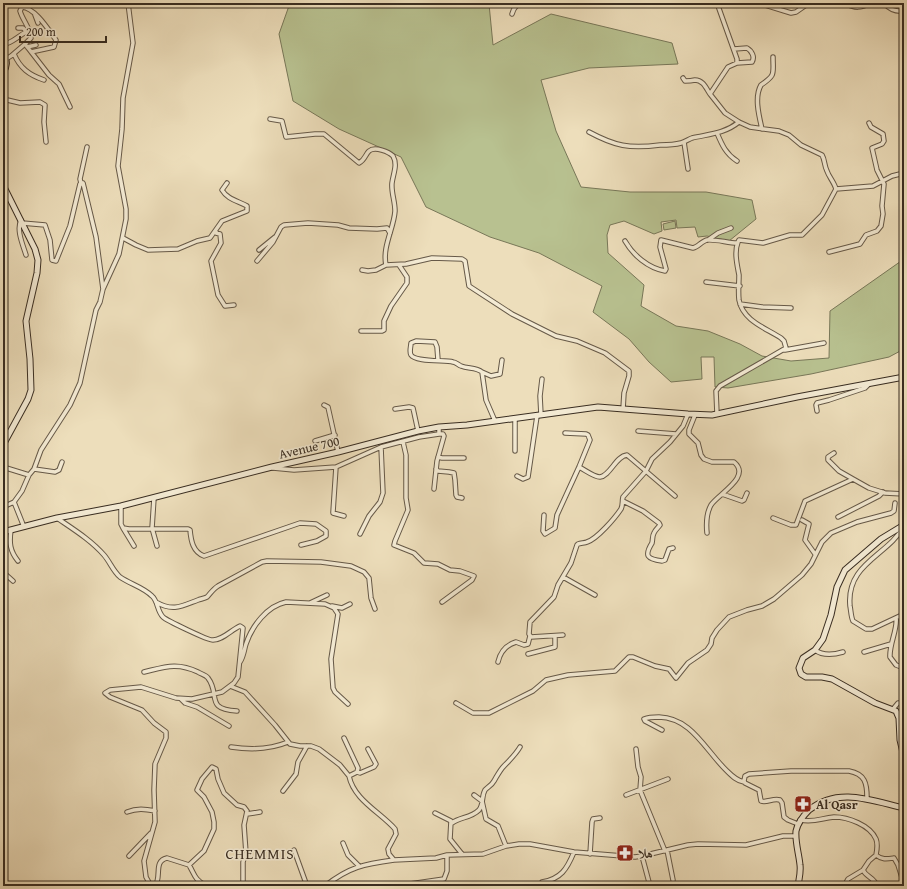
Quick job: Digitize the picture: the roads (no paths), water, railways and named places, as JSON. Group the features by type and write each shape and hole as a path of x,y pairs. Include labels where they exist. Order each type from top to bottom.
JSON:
{"main road":[{"path":"3,73 6,64 4,57"},
{"path":"3,185 35,249 38,260 37,274 26,321 31,384 28,399 3,444"},
{"name":"Avenue 700","path":"3,532 57,518 121,506 270,467 439,427 468,425 581,409 598,408 695,415 717,414 904,377"},
{"path":"904,526 881,539 845,570 835,594 826,632 821,644 803,658 799,668 803,676 822,676 832,679 875,703 893,709 898,713 900,740 904,756"},
{"path":"798,886 800,869 796,836 799,822 812,808 827,800 846,797 867,798 904,808"}],"street":[{"path":"512,14 514,7 518,4 524,3"},
{"path":"717,3 734,49 737,63"},
{"path":"758,3 791,13 796,12 809,3"},
{"path":"844,3 852,7 860,8 872,3"},
{"path":"884,3 889,8 904,14"},
{"path":"3,507 14,502 22,491 29,475 34,469 41,450 70,405 80,383 95,313 100,302 103,289 119,254 123,238 126,214 120,180 118,156 122,129 125,84 133,43 128,4"},
{"path":"4,57 14,54 26,45 31,38 20,9 22,7 34,12 56,40 54,46 31,52"},
{"path":"899,12 904,11"},
{"path":"34,12 38,23"},
{"path":"18,28 28,30"},
{"path":"3,41 13,41 28,30"},
{"path":"26,45 49,75 60,84 70,107"},
{"path":"26,45 36,45"},
{"path":"710,94 728,66 737,63 752,62 752,52 747,48 734,49"},
{"path":"14,54 19,65 23,69 44,80"},
{"path":"762,129 758,94 760,85 768,80 772,75 773,57"},
{"path":"683,78 684,81 687,82 697,80 701,81 725,113 738,122 750,127 770,129 789,135 802,145 822,155 824,157 827,172 832,178 836,189 822,215 802,235 790,235 764,243 739,240 737,243 708,240"},
{"path":"3,99 20,103 40,102 45,105 44,122 46,142"},
{"path":"270,119 282,121 286,137 325,134 359,163 366,158 371,150 381,150 392,156 396,163 392,189 395,210 386,255 386,265"},
{"path":"589,132 608,142 630,147 645,147 684,142 727,130 738,122"},
{"path":"829,252 860,244 866,235 877,231 880,228 884,214 882,206 884,184 876,170 872,148 884,143 884,136 881,132 871,127 869,123"},
{"path":"717,133 727,153 737,161"},
{"path":"684,142 688,170"},
{"path":"26,255 19,222 45,225 50,240 52,260 56,261 70,226 81,183 80,179 87,147"},
{"path":"836,189 873,186 892,176 904,173"},
{"path":"81,183 85,185 93,221 103,289"},
{"path":"123,238 148,250 178,249 210,238 222,221 244,214 248,208 247,206 229,198 224,193 222,190 227,183"},
{"path":"259,250 274,237 284,225 308,223 338,225 349,228 387,228 390,233"},
{"path":"625,241 631,252 636,256 654,268 664,272 666,268 660,247 661,240 696,248 718,233 731,228"},
{"path":"216,231 216,233 220,234 221,237 221,243 211,261 216,291 225,306 234,305"},
{"path":"258,261 273,242 274,237"},
{"path":"737,243 736,257 740,286 740,304 744,311 756,324 781,338 786,345 785,350"},
{"path":"362,270 376,270 386,265 399,265 432,258 462,259 466,261 469,286 480,294 512,314 556,336 577,341 605,353 629,371 624,393 623,409"},
{"path":"361,331 384,330 384,322 391,306 407,283 407,277 399,265"},
{"path":"706,282 740,286"},
{"path":"740,304 791,308"},
{"path":"438,360 435,342 416,341 412,343 410,353 413,357 454,362 461,366 474,368 491,376 500,374 502,360"},
{"path":"717,414 716,391 720,386 767,358 785,350 824,343"},
{"path":"482,372 486,400 495,421"},
{"path":"517,476 523,479 528,477 539,416 542,379"},
{"path":"817,411 817,403 865,388 869,383"},
{"path":"324,405 328,407 338,452"},
{"path":"395,409 408,407 413,408 418,431"},
{"path":"498,662 500,655 512,643 516,642 524,645 528,644 530,636 530,622 552,600 558,585 571,563 577,545 590,541 603,530 620,510 624,495 646,471 652,459 676,434 685,422 688,414"},
{"path":"695,415 688,433 698,443 702,457 712,462 734,462 740,470 738,478 734,483 712,503 708,512 707,533"},
{"path":"515,419 515,451"},
{"path":"439,427 439,434"},
{"path":"638,431 676,434"},
{"path":"544,515 543,531 545,534 554,528 556,515 589,445 590,437 586,434 565,433"},
{"path":"270,467 294,470 336,467 381,447 419,437 443,434 444,436 438,457 434,489"},
{"path":"315,441 335,435"},
{"path":"403,442 406,455 406,498 408,510 394,545 414,553 424,563 438,564 450,570 460,571 474,576 472,580 442,602"},
{"path":"360,534 369,516 380,502 383,493 381,447"},
{"path":"834,453 828,457 828,460 839,471 869,488 883,492 904,494"},
{"path":"579,468 601,476 605,474 622,456 626,455 675,496"},
{"path":"438,457 464,458"},
{"path":"34,469 57,471 60,469 62,462"},
{"path":"3,467 29,475"},
{"path":"336,467 332,512 344,516"},
{"path":"436,469 438,471 454,473 456,495 457,497 462,498"},
{"path":"773,518 794,526 796,525 805,501 853,479"},
{"path":"838,517 879,496 883,492"},
{"path":"722,494 742,501 747,493"},
{"path":"154,498 152,528 157,546"},
{"path":"622,501 643,511 660,525 653,534 652,542 647,550 647,555 649,557 662,561 665,560 669,549 673,548"},
{"path":"14,502 24,527"},
{"path":"456,703 473,713 489,713 533,691 546,680 615,671 629,657 669,669 676,678 688,663 707,650 717,630 732,616 747,610 760,608 802,575 811,564 822,542 831,533 857,522 891,513 894,511 895,504"},
{"path":"121,506 121,524 134,546"},
{"path":"57,518 97,548 108,559 116,574 150,594 156,602 160,613 166,619 210,640 218,639 242,626 243,630 238,677 222,692 198,698 181,699 141,687 110,690 105,693 110,697 142,710 154,723 166,732 166,736 155,764 155,822 145,853 143,865 151,886"},
{"path":"802,520 809,524 805,540 815,554"},
{"path":"123,528 180,528 189,530 194,547 204,556 300,523 316,524 326,531 326,536 321,540 301,545"},
{"path":"904,526 896,537 862,569 854,581 850,594 852,618 866,629 872,630 904,614"},
{"path":"11,530 9,542 18,562"},
{"path":"156,602 169,607 187,605 207,597 211,590 262,562 321,562 351,566 364,572 368,578 371,598 375,609"},
{"path":"3,572 13,581"},
{"path":"563,577 595,595"},
{"path":"309,603 327,595"},
{"path":"240,662 243,657 246,644 258,622 268,611 280,603 325,604 342,608 350,604"},
{"path":"329,605 334,608 338,614 331,659 333,688 335,692 348,704"},
{"path":"896,618 897,623 891,644 890,654 891,660 896,665 904,668"},
{"path":"530,636 533,638 563,635"},
{"path":"528,654 555,647 555,636"},
{"path":"864,652 891,644"},
{"path":"815,650 819,653 825,654 842,652"},
{"path":"144,672 184,666 207,677 214,694 215,703 222,709 237,711"},
{"path":"230,686 245,692 290,744 319,749 340,765 349,776 350,782 357,793 373,810 390,823 395,829 396,834 388,849 389,854 394,860"},
{"path":"181,699 185,703 229,726"},
{"path":"893,709 898,703 904,703"},
{"path":"662,730 644,719 669,718 686,725 722,766 740,781 759,790 760,800 763,802 773,799 780,800 782,803 784,817 788,820 799,822 838,818 857,822 866,828 876,839 876,855 869,861 863,870 848,879 844,886"},
{"path":"344,738 358,765 357,772"},
{"path":"231,747 247,750 260,749 277,747 288,742"},
{"path":"283,791 293,780 296,774 298,762 307,746"},
{"path":"506,846 498,826 486,819 483,795 493,783 502,767 520,747"},
{"path":"349,776 374,767 376,764 368,749"},
{"path":"636,749 641,777 640,790 666,851 673,880"},
{"path":"189,865 204,851 214,829 212,812 204,797 197,790 202,779 210,768 214,767 224,793 237,805 246,808 247,814 244,825 246,853 242,862 243,886"},
{"path":"744,782 745,776 749,774 792,771 849,771 856,772 865,781 867,787 867,798"},
{"path":"626,795 668,779"},
{"path":"474,795 482,800 483,804"},
{"path":"462,854 450,839 452,823 473,815 483,804"},
{"path":"127,812 134,809 155,811"},
{"path":"247,814 260,812"},
{"path":"435,814 449,820 452,823"},
{"path":"590,854 592,822 593,819 600,818"},
{"path":"129,856 152,832"},
{"path":"325,886 348,871 359,866 394,860 436,858 447,855 483,854 506,846 519,844 530,844 574,852 625,857 642,856 698,844 746,845 783,836 796,836"},
{"path":"343,843 348,855 359,866"},
{"path":"294,850 307,886"},
{"path":"539,886 542,882 554,878 565,870 570,863 574,852"},
{"path":"396,886 444,879 447,871 447,855"},
{"path":"876,855 879,858 894,858 897,861 904,884"},
{"path":"642,856 650,886"},
{"path":"155,886 159,877 159,864 164,859 168,858 189,865 198,882 206,886"},
{"path":"899,869 904,869"},
{"path":"863,870 874,880 877,886"},
{"path":"423,881 423,886"}],"place":[{"name":"Al Qasr","path":"803,804"},
{"name":"هلا","path":"625,853"}],"district":[{"name":"CHEMMIS","path":"260,854"}]}
